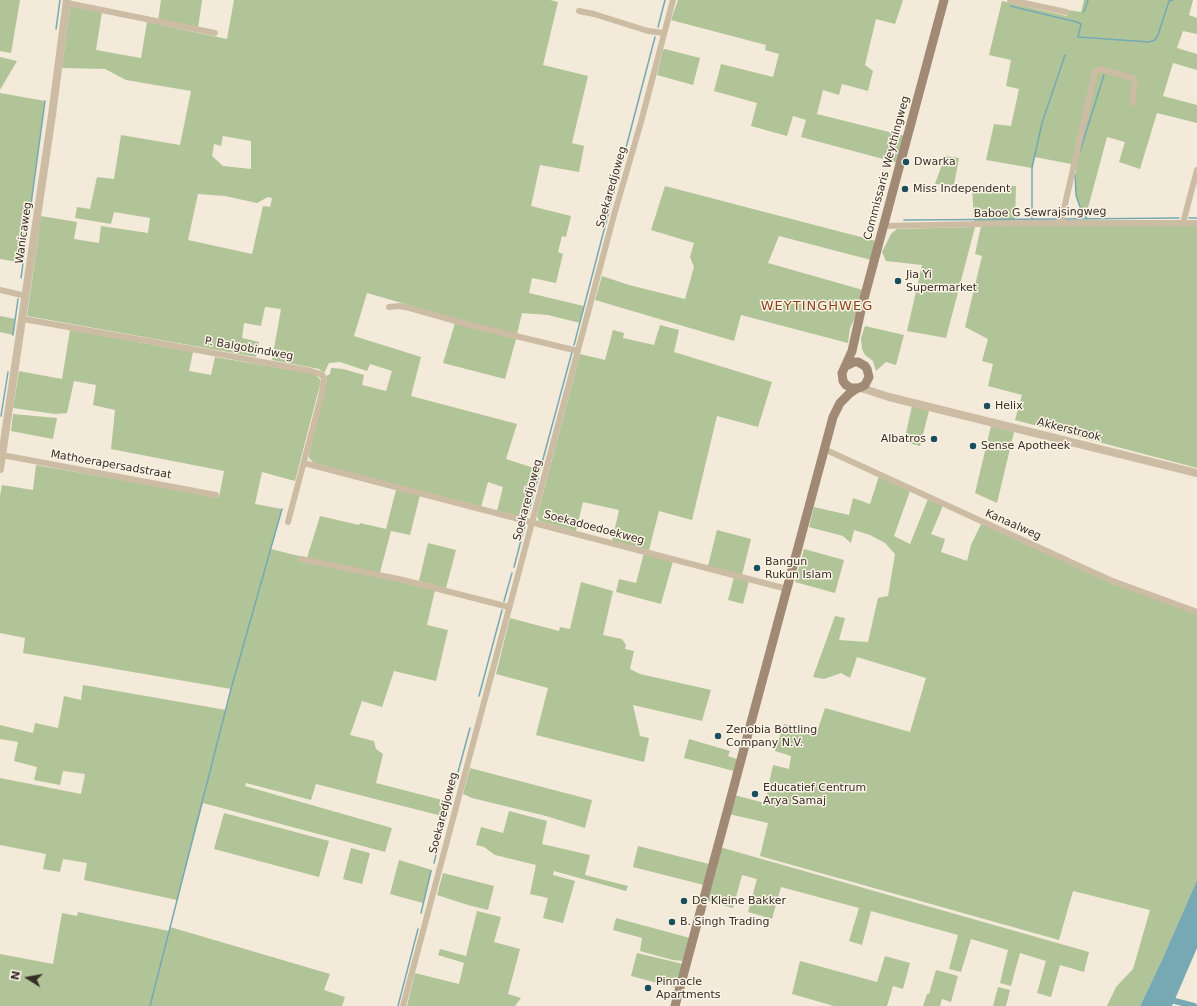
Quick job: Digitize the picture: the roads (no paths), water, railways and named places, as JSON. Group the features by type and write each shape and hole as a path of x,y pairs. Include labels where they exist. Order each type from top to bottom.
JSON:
{"main road":[{"name":"Commissaris Weythingweg","path":"846,366 852,351 853,342 944,0"},
{"path":"675,1006 835,410 850,392 868,381 869,375 867,369 855,354 853,342"},
{"path":"840,403 843,380 842,373 846,366 854,362 862,364"},
{"path":"843,380 846,385 851,388 858,388"}],"street":[{"name":"Soekaredjoweg","path":"403,1006 673,0"},
{"path":"1010,0 1066,12"},
{"path":"67,1 215,34"},
{"name":"Wanicaweg","path":"0,469 23,319 67,1"},
{"path":"579,11 594,14 648,31 664,33"},
{"path":"1061,222 1095,72 1100,69 1134,78 1135,82 1132,103"},
{"path":"1183,223 1197,170"},
{"name":"Baboe G Sewrajsingweg","path":"884,226 1061,222 1197,223"},
{"path":"0,290 26,296"},
{"path":"389,307 400,306 410,308 466,324 578,351"},
{"name":"P. Balgobindweg","path":"23,319 159,342 311,371 323,376 324,380 288,522"},
{"path":"869,375 875,387 889,397"},
{"name":"Akkerstrook","path":"858,388 1197,473"},
{"name":"Kanaalweg","path":"824,449 1110,580 1197,612"},
{"name":"Mathoerapersadstraat","path":"2,455 216,495"},
{"name":"Soekadoedoekweg","path":"304,463 787,589"},
{"path":"301,559 403,580 509,607"}],"water":[{"path":"1197,880 1197,948 1172,1006 1140,1006 1162,960"}],"waterway":[{"path":"56,29 60,0"},
{"path":"658,27 665,0"},
{"path":"1084,12 1088,0"},
{"path":"1010,6 1077,22 1081,24 1078,37 1149,42 1155,40 1158,35 1169,1 1173,0"},
{"path":"617,182 655,37"},
{"path":"1032,219 1032,168 1042,123 1065,55"},
{"path":"1080,151 1104,75"},
{"path":"21,278 45,101"},
{"path":"1075,174 1076,195 1080,207 1087,219"},
{"path":"574,345 615,188"},
{"path":"1065,219 1179,218"},
{"path":"1189,218 1197,218"},
{"path":"904,220 1059,219"},
{"path":"13,335 18,299"},
{"path":"540,470 572,352"},
{"path":"1,416 8,372"},
{"path":"528,514 538,478"},
{"path":"150,1006 231,689 282,509"},
{"path":"514,567 525,525"},
{"path":"504,601 512,573"},
{"path":"479,696 502,610"},
{"path":"458,772 470,728"},
{"path":"441,834 456,781"},
{"path":"434,863 439,843"},
{"path":"421,913 431,871"},
{"path":"398,1006 418,929"},
{"path":"1167,999 1194,1006"}],"place":[{"name":"Dwarka","path":"906,162"},
{"name":"Miss Independent","path":"905,189"},
{"name":"Jia Yi Supermarket","path":"898,281"},
{"name":"Helix","path":"987,406"},
{"name":"Albatros","path":"934,439"},
{"name":"Sense Apotheek","path":"973,446"},
{"name":"Bangun Rukun Islam","path":"757,568"},
{"name":"Zenobia Bottling Company N.V.","path":"718,736"},
{"name":"Educatief Centrum Arya Samaj","path":"755,794"},
{"name":"De Kleine Bakker","path":"684,901"},
{"name":"B. Singh Trading","path":"672,922"},
{"name":"Pinnacle Apartments","path":"648,988"}],"district":[{"name":"WEYTINGHWEG","path":"817,307"}]}
